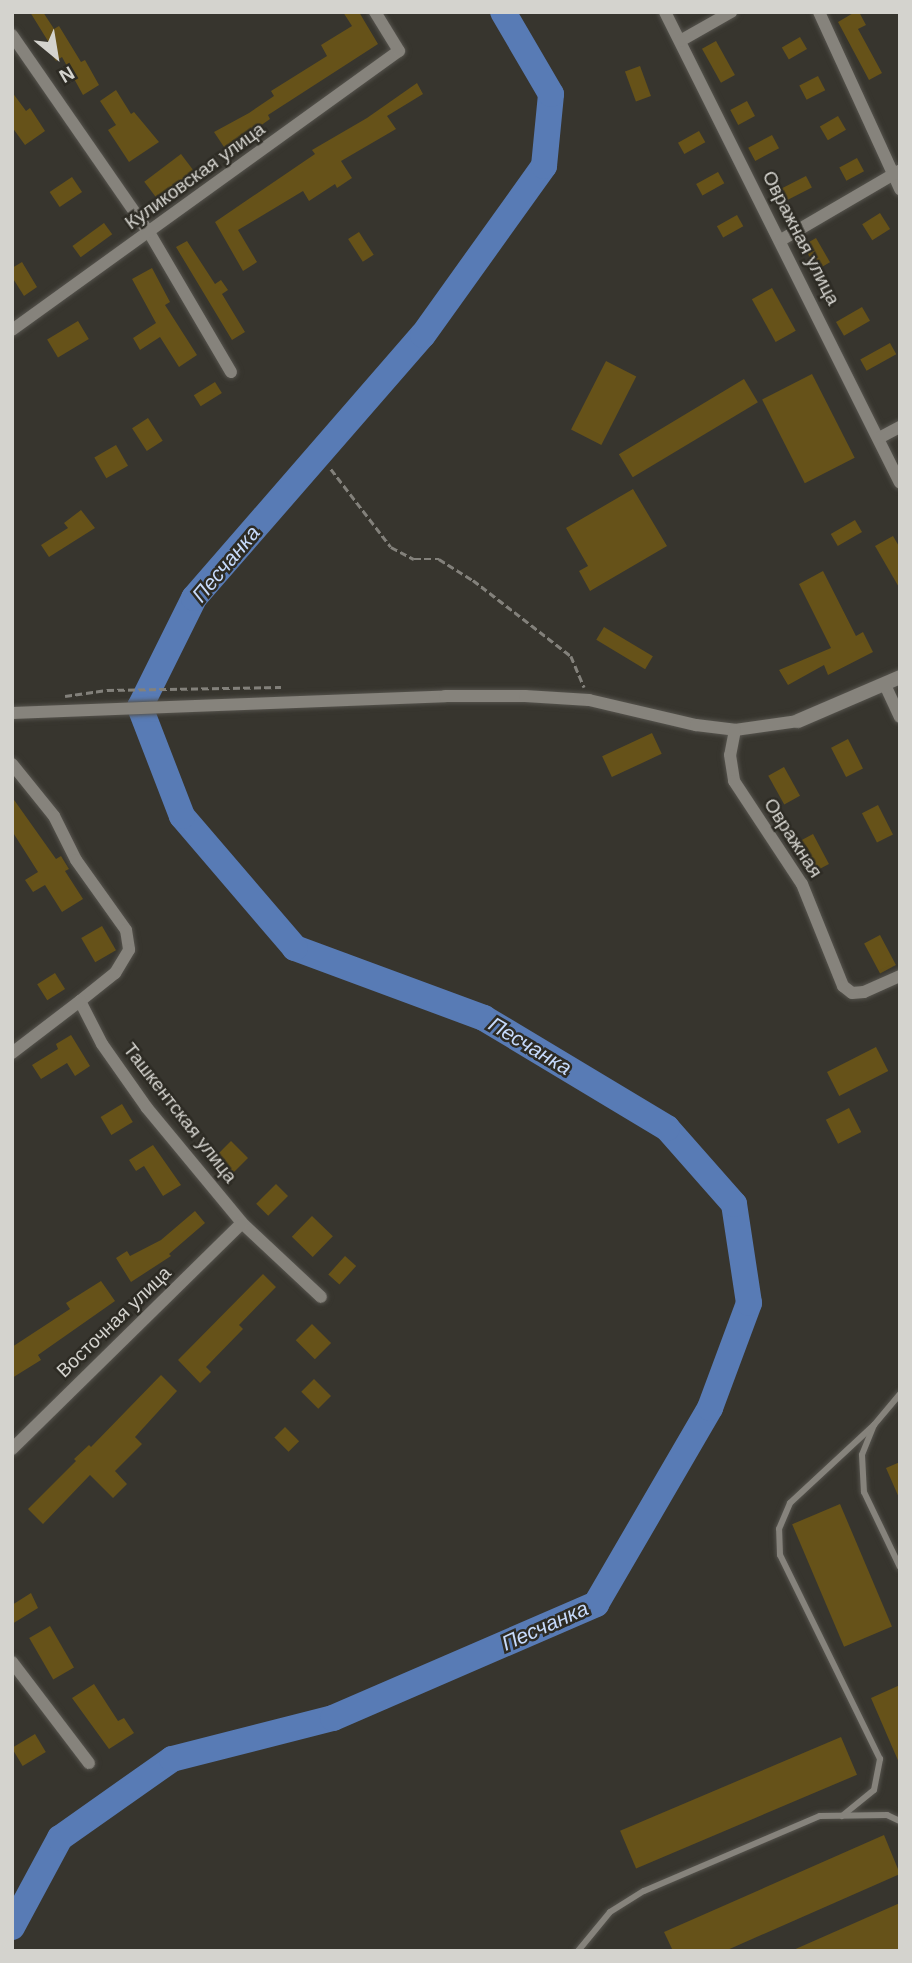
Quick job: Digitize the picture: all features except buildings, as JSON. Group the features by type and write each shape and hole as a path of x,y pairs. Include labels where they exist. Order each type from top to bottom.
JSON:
{"street":[{"name":"Куликовская улица","path":"12,330 150,234 399,51 375,12"},
{"name":"Овражная улица","path":"665,12 900,483"},
{"path":"680,41 732,12"},
{"path":"819,12 897,173 900,189"},
{"path":"12,34 150,234 231,372"},
{"path":"781,240 897,173"},
{"path":"879,438 900,427"},
{"path":"12,713 445,696 589,700 696,725 734,730 798,721 900,677"},
{"path":"885,685 900,717"},
{"name":"Овражная","path":"734,730 730,755 734,781 802,884 843,986 852,993 864,992 900,976"},
{"path":"12,764 54,817 76,860 126,930 128,950 115,973 12,1053"},
{"name":"Ташкентская улица","path":"80,1001 102,1044 146,1108 242,1223 321,1297"},
{"name":"Восточная улица","path":"12,1449 242,1223"},
{"path":"12,1662 89,1763"}],"lane":[{"path":"842,1815 874,1790 880,1759 780,1555 779,1529 790,1503 874,1425 900,1394"},
{"path":"874,1425 862,1455 864,1492 900,1567"},
{"path":"578,1951 610,1912 644,1891 820,1816 887,1815 900,1821"}],"path":[{"path":"331,469 391,547 414,559 439,559 473,580 571,656 589,700"},
{"path":"107,690 239,688"}],"waterway":[{"name":"Песчанка","path":"12,1927 60,1838 172,1759 333,1718 596,1604 710,1408 749,1303 734,1204 667,1128 484,1018 295,948 182,816 140,707 194,598 423,335 544,166 551,94 503,12"}]}
